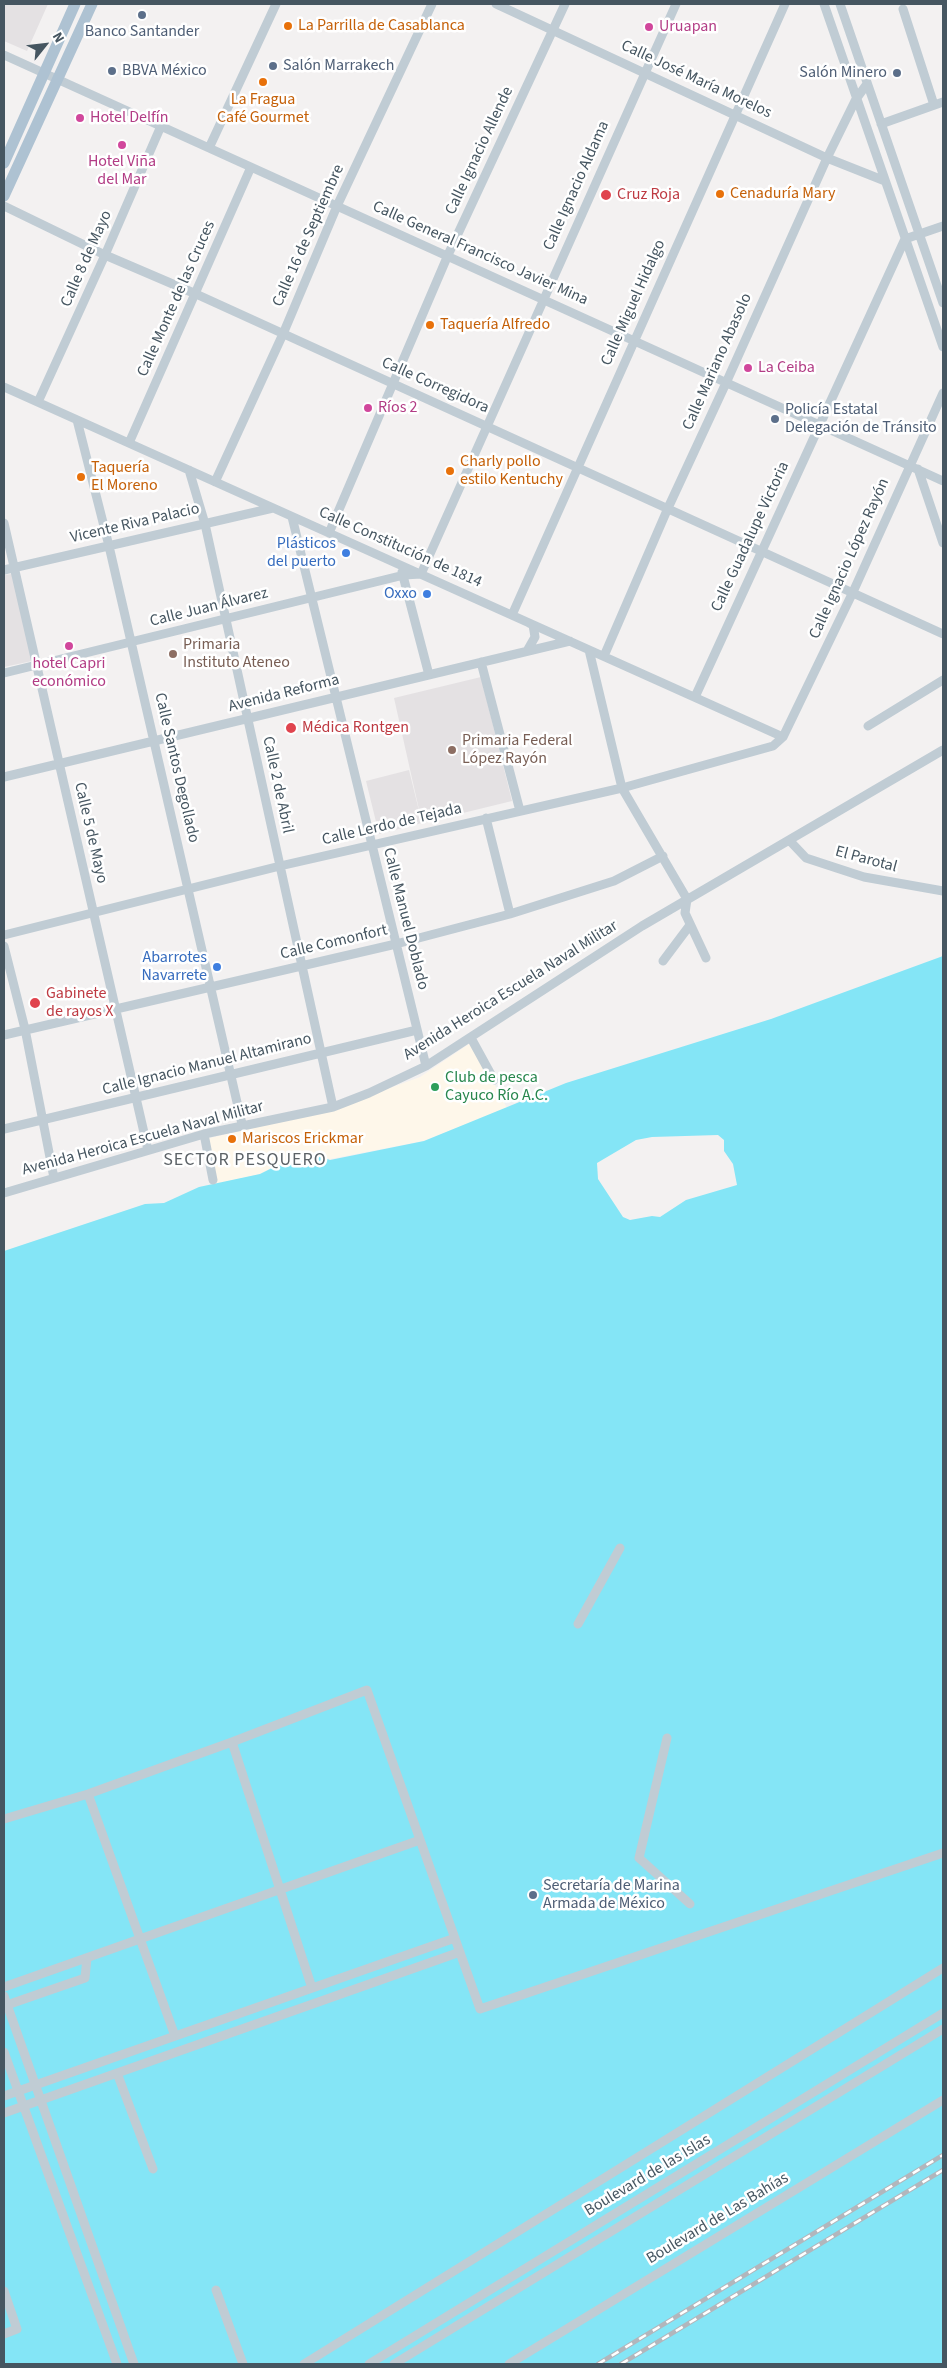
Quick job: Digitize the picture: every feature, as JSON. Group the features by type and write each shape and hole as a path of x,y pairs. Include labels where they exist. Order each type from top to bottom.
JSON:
{"main road":[{"path":"4,163 75,4"},
{"path":"4,196 92,4"}],"street":[{"path":"209,148 276,4"},
{"name":"Calle 16 de Septiembre","path":"215,482 283,334 337,206 432,4"},
{"name":"Calle José María Morelos","path":"496,4 827,158 885,181"},
{"name":"Calle Ignacio Allende","path":"329,533 448,255 565,4"},
{"name":"Calle Ignacio Aldama","path":"421,574 486,425 676,4"},
{"name":"Calle Miguel Hidalgo","path":"512,615 576,468 635,341 785,4"},
{"path":"824,4 943,348"},
{"path":"840,4 943,302"},
{"path":"881,124 939,103 903,8"},
{"name":"Calle General Francisco Javier Mina","path":"4,55 943,481"},
{"name":"Calle Mariano Abasolo","path":"604,656 668,508 827,158 856,99 867,84"},
{"name":"Calle 8 de Mayo","path":"38,402 161,126"},
{"name":"Calle Monte de las Cruces","path":"129,443 251,167"},
{"name":"Calle Corregidora","path":"4,206 105,255 486,425 576,468 943,634"},
{"path":"905,239 943,226"},
{"name":"Calle Guadalupe Victoria","path":"695,697 905,239"},
{"name":"Calle Constitución de 1814","path":"4,387 784,737"},
{"name":"Calle Ignacio López Rayón","path":"784,737 914,467 943,393"},
{"name":"Calle Santos Degollado","path":"76,420 109,546 242,1124"},
{"path":"914,467 943,543"},
{"name":"Calle 2 de Abril","path":"189,470 205,524 333,1107"},
{"name":"Vicente Riva Palacio","path":"4,570 273,508"},
{"name":"Calle Manuel Doblado","path":"292,516 426,1066"},
{"name":"Calle 5 de Mayo","path":"4,523 148,1150"},
{"path":"399,564 404,576 429,675"},
{"name":"Calle Juan Álvarez","path":"4,673 404,576 421,574"},
{"path":"524,621 533,625 535,631 535,637 527,651"},
{"name":"Avenida Reforma","path":"4,777 570,641"},
{"path":"589,650 622,788 687,899 685,913 706,958"},
{"path":"481,662 520,811"},
{"path":"868,726 943,680"},
{"name":"Calle Lerdo de Tejada","path":"4,935 280,866 622,788 773,746 784,737"},
{"name":"Avenida Heroica Escuela Naval Militar","path":"4,1193 204,1134 242,1124 333,1107 368,1094 426,1066 687,899 943,750"},
{"path":"486,818 510,914"},
{"name":"El Parotal","path":"789,840 806,858 864,877 943,892"},
{"name":"Calle Comonfort","path":"4,1034 211,988 396,944 510,914 614,881 663,856"},
{"path":"663,961 690,925"},
{"path":"4,946 25,1029 41,1120 54,1178"},
{"name":"Calle Ignacio Manuel Altamirano","path":"4,1129 417,1030"},
{"path":"471,1038 494,1080"},
{"path":"204,1134 213,1180"},
{"path":"578,1624 620,1548"},
{"path":"4,1819 88,1794 232,1742 367,1690 480,2009 943,1854"},
{"path":"667,1738 639,1858 690,1904"},
{"path":"232,1742 312,1988"},
{"path":"88,1794 175,2036"},
{"path":"4,1987 420,1840"},
{"path":"4,2096 455,1938"},
{"path":"4,2113 460,1952"},
{"path":"7,2005 85,1978 87,1958"},
{"path":"304,2364 943,1968"},
{"path":"4,1996 134,2364"},
{"name":"Boulevard de las Islas","path":"369,2364 943,2013"},
{"name":"Boulevard de las Islas","path":"394,2364 943,2029"},
{"path":"4,2052 117,2364"},
{"path":"117,2073 153,2169"},
{"name":"Boulevard de Las Bahías","path":"509,2364 943,2100"},
{"path":"216,2290 243,2364"},
{"path":"4,2291 17,2329 4,2334"}],"shaded area":[{"path":"4,4 48,4 27,51 4,41"},
{"path":"12,574 32,661 4,667 4,575"},
{"name":"Primaria Federal López Rayón","path":"481,677 512,801 422,823 394,698"},
{"path":"409,770 422,823 379,834 366,781"},
{"path":"472,1042 507,1108 423,1141 330,1159 316,1154 275,1166 260,1174 216,1184 206,1139 333,1109 420,1077"}],"water":[{"path":"943,956 943,2364 4,2364 4,1251 145,1204 164,1203 199,1187 260,1174 276,1166 316,1155 330,1160 424,1141 566,1083 771,1019","holes":["718,1135 724,1140 724,1151 733,1164 737,1185 686,1200 660,1217 652,1216 630,1220 623,1217 598,1179 597,1163 636,1140 652,1137"]}],"railway":[{"path":"598,2364 943,2155"},
{"path":"621,2364 943,2170"}],"place":[{"name":"Banco Santander","path":"142,15"},
{"name":"La Parrilla de Casablanca","path":"288,26"},
{"name":"Uruapan","path":"649,27"},
{"name":"Salón Marrakech","path":"273,66"},
{"name":"BBVA México","path":"112,71"},
{"name":"Salón Minero","path":"897,73"},
{"name":"La Fragua Café Gourmet","path":"263,82"},
{"name":"Hotel Delfín","path":"80,118"},
{"name":"Hotel Viña del Mar","path":"122,145"},
{"name":"Cenaduría Mary","path":"720,194"},
{"name":"Cruz Roja","path":"606,195"},
{"name":"Taquería Alfredo","path":"430,325"},
{"name":"La Ceiba","path":"748,368"},
{"name":"Ríos 2","path":"368,408"},
{"name":"Policía Estatal Delegación de Tránsito","path":"775,419"},
{"name":"Charly pollo estilo Kentuchy","path":"450,471"},
{"name":"Taquería El Moreno","path":"81,477"},
{"name":"Plásticos del puerto","path":"346,553"},
{"name":"Oxxo","path":"427,594"},
{"name":"hotel Capri económico","path":"69,646"},
{"name":"Primaria Instituto Ateneo","path":"173,654"},
{"name":"Médica Rontgen","path":"291,728"},
{"name":"Primaria Federal López Rayón","path":"452,750"},
{"name":"Abarrotes Navarrete","path":"217,967"},
{"name":"Gabinete de rayos X","path":"35,1003"},
{"name":"Club de pesca Cayuco Río A.C.","path":"435,1087"},
{"name":"Mariscos Erickmar","path":"232,1139"},
{"name":"Secretaría de Marina Armada de México","path":"533,1895"}],"district":[{"name":"SECTOR PESQUERO","path":"245,1161"}]}
